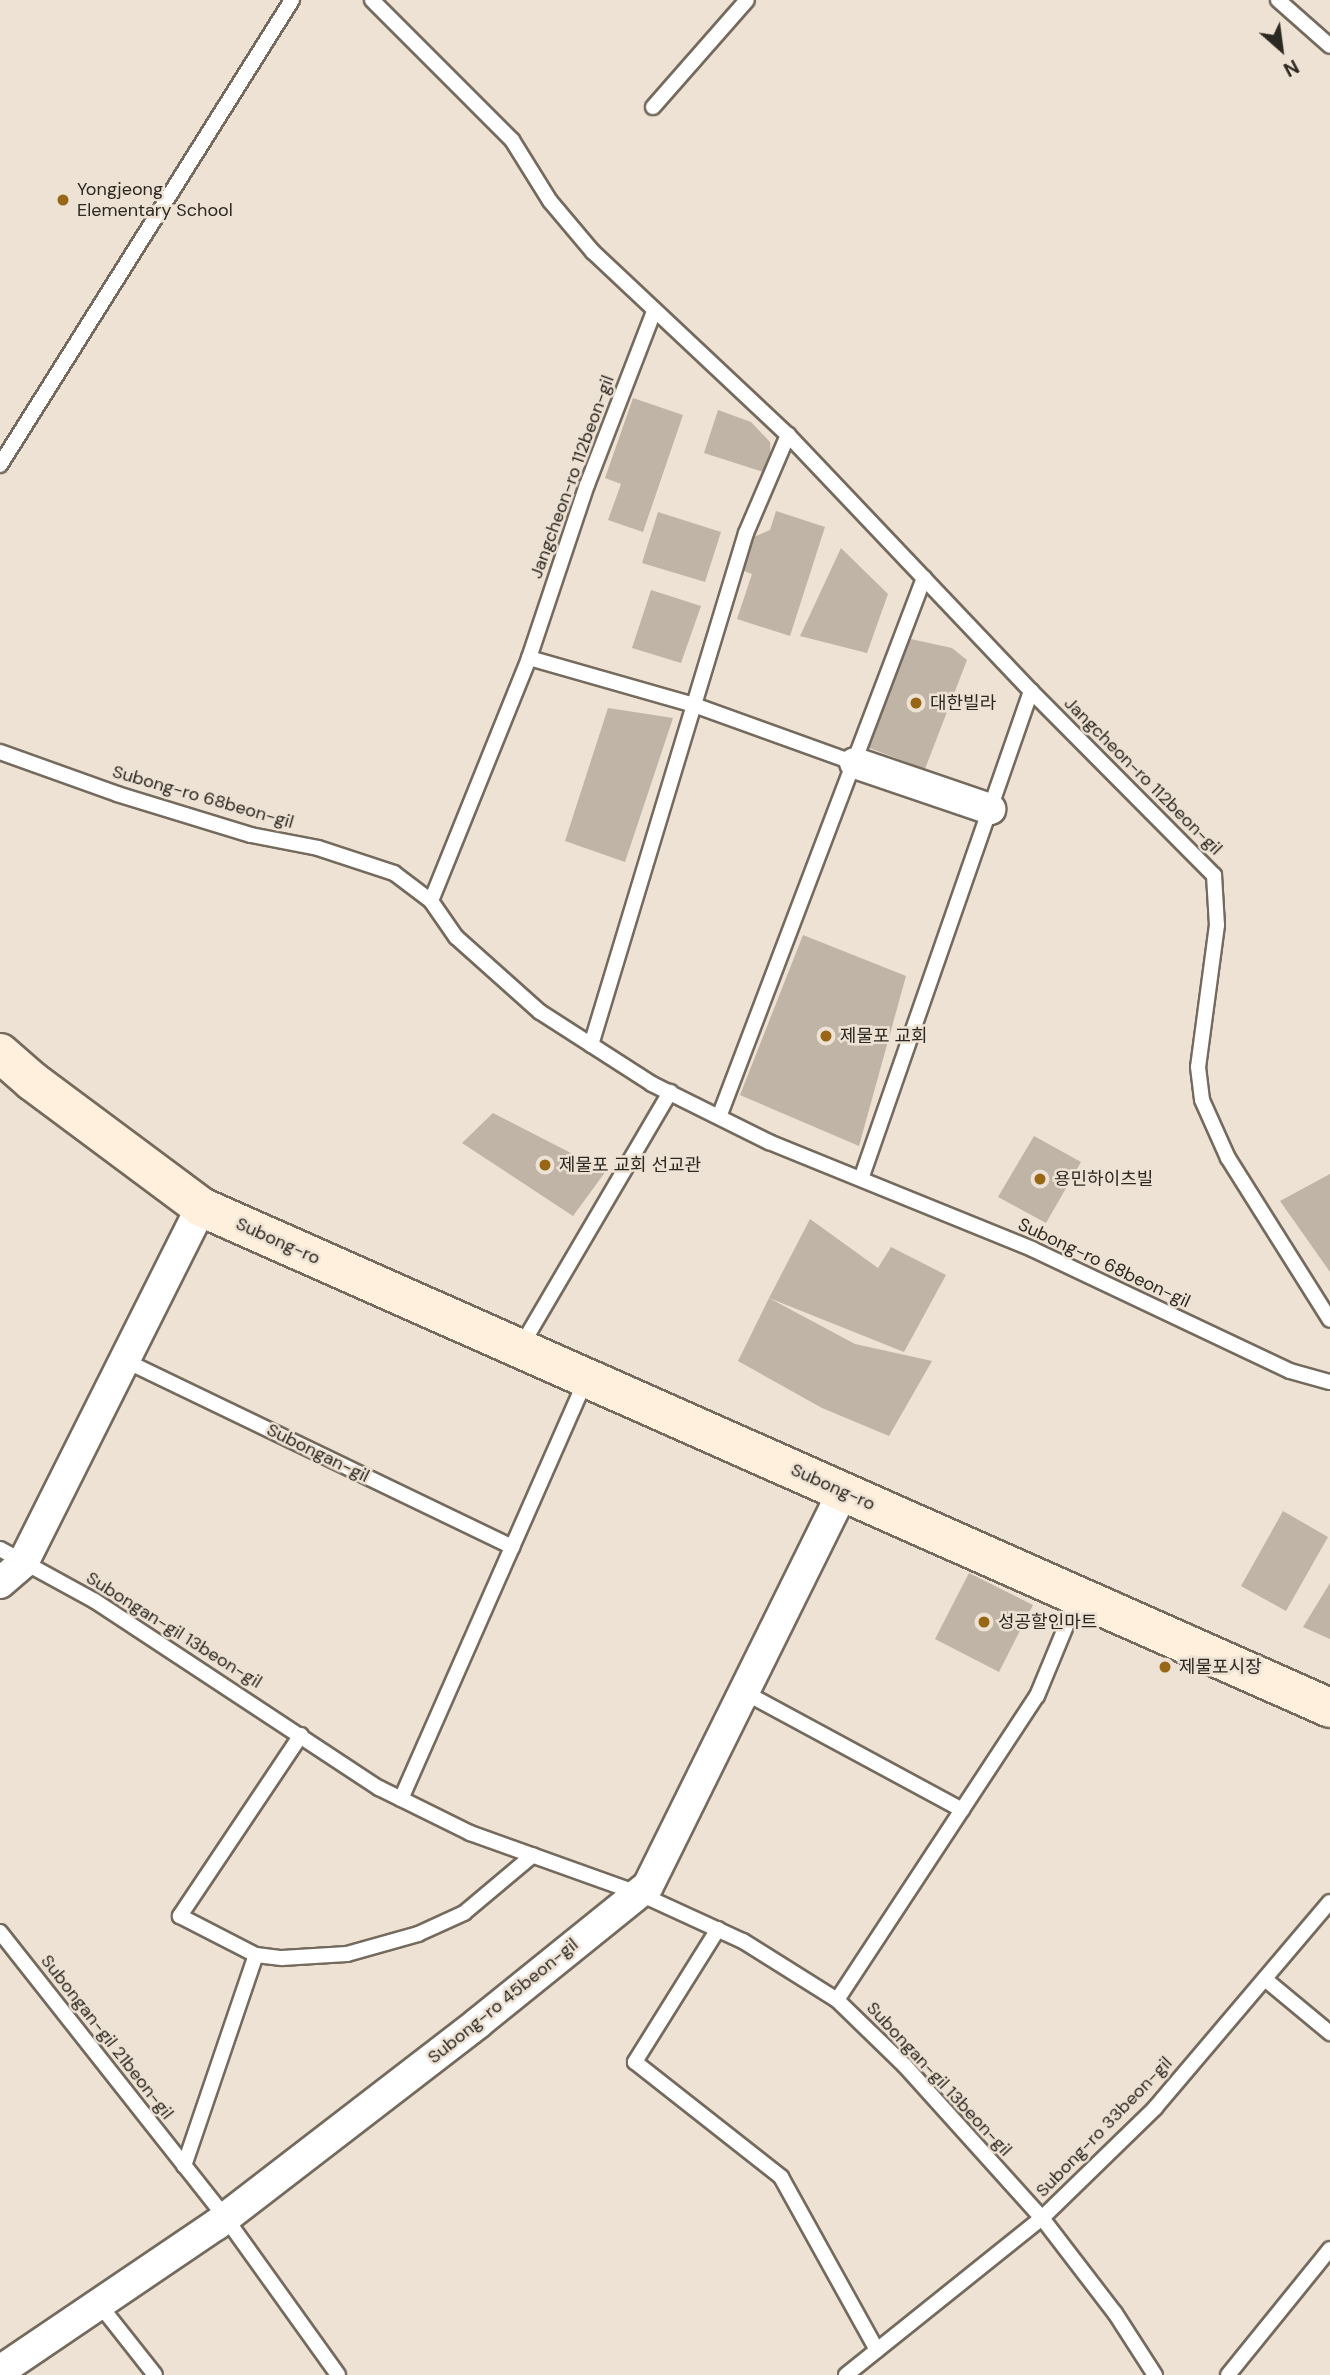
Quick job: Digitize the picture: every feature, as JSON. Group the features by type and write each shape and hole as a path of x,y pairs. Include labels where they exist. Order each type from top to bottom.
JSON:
{"street":[{"path":"855,763 990,809"},
{"name":"Subong-ro","path":"0,1053 32,1082 201,1207 1330,1708"},
{"path":"0,1583 11,1556 124,1360 201,1207"},
{"name":"Subong-ro 45beon-gil","path":"0,2371 225,2217 478,2022 648,1886 843,1492"}],"lane":[{"path":"0,465 292,0"},
{"name":"Jangcheon-ro 112beon-gil","path":"372,0 512,140 550,201 593,252 788,436 1031,691 1214,875 1217,925 1198,1067 1202,1100 1228,1158 1330,1320"},
{"path":"653,107 747,0"},
{"path":"1278,0 1330,46"},
{"name":"Jangcheon-ro 112beon-gil","path":"529,658 587,485 654,311"},
{"path":"591,1045 746,533 788,436"},
{"path":"719,1117 924,578"},
{"path":"431,901 529,658 694,705 855,763"},
{"path":"861,1179 1031,691"},
{"name":"Subong-ro 68beon-gil","path":"0,752 117,794 251,835 318,848 394,873 431,901 456,937 540,1012 670,1093 769,1142 1032,1250 1290,1371 1330,1382"},
{"path":"520,1348 670,1093"},
{"name":"Subongan-gil","path":"124,1360 512,1547"},
{"path":"401,1799 587,1378"},
{"name":"Subongan-gil 13beon-gil","path":"11,1556 95,1601 379,1788 470,1833 638,1893 743,1941 837,2000 905,2066 1042,2218 1115,2313 1155,2375"},
{"path":"837,2000 1037,1696 1078,1596"},
{"path":"744,1692 962,1810"},
{"path":"301,1735 180,1916 256,1955 282,1958 347,1954 418,1934 464,1913 533,1855"},
{"name":"Subong-ro 33beon-gil","path":"846,2375 1042,2218 1155,2108 1330,1902"},
{"path":"718,1930 635,2062 781,2177 877,2350"},
{"name":"Subongan-gil 21beon-gil","path":"0,1932 225,2217 338,2375"},
{"name":"Subongan-gil 21beon-gil","path":"184,2165 256,1955"},
{"path":"1265,1979 1330,2033"},
{"path":"1228,2375 1330,2249"},
{"path":"99,2304 155,2375"}],"building":[{"path":"633,398 683,415 643,532 608,520 621,484 605,478"},
{"path":"718,410 751,422 770,442 771,461 766,473 704,453"},
{"path":"776,511 825,527 790,636 737,619 752,574 739,569 749,539 770,530"},
{"path":"658,512 721,532 705,582 642,563"},
{"path":"841,548 888,594 867,653 800,636"},
{"path":"651,590 701,606 681,663 632,648"},
{"name":"대한빌라","path":"906,638 952,648 967,660 925,769 864,746"},
{"path":"608,708 673,718 625,862 565,841"},
{"name":"제물포 교회","path":"803,935 906,976 859,1146 740,1095"},
{"name":"제물포 교회 선교관","path":"493,1113 606,1171 573,1216 462,1143"},
{"name":"용민하이츠빌","path":"1034,1136 1081,1162 1046,1223 998,1197"},
{"path":"1330,1174 1330,1272 1280,1201"},
{"path":"810,1219 878,1268 891,1247 946,1275 904,1352 769,1298"},
{"path":"769,1298 855,1344 932,1361 889,1436 822,1408 738,1361"},
{"path":"1283,1511 1328,1537 1286,1611 1241,1586"},
{"name":"성공할인마트","path":"969,1573 1033,1605 999,1672 935,1639"},
{"path":"1330,1583 1330,1639 1303,1627"}],"place":[{"name":"Yongjeong Elementary School","path":"63,200"},
{"name":"대한빌라","path":"916,703"},
{"name":"제물포 교회","path":"826,1036"},
{"name":"제물포 교회 선교관","path":"545,1165"},
{"name":"용민하이츠빌","path":"1040,1179"},
{"name":"성공할인마트","path":"984,1622"},
{"name":"제물포시장","path":"1165,1667"}]}
